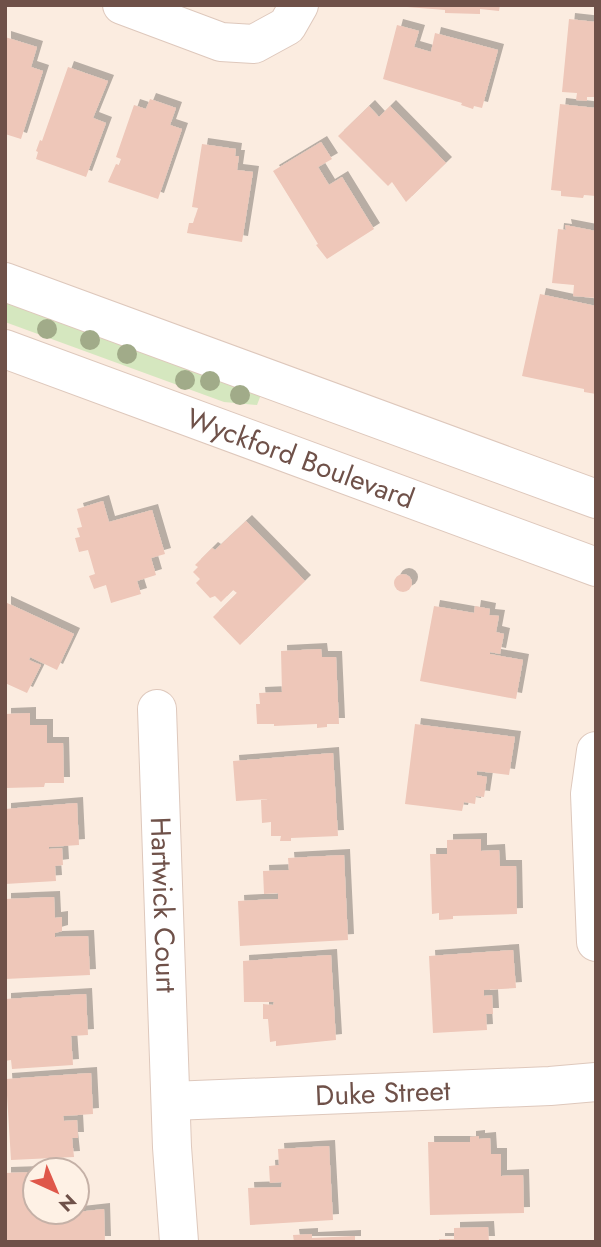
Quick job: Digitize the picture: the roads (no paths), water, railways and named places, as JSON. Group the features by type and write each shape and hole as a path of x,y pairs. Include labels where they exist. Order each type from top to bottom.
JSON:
{"street":[{"path":"122,5 221,42 254,44 287,26 299,5"},
{"path":"5,282 596,499"},
{"name":"Wyckford Boulevard","path":"5,349 596,567"},
{"name":"Hartwick Court","path":"157,709 172,1147 179,1242"},
{"path":"596,751 590,794 596,942"},
{"name":"Duke Street","path":"171,1101 596,1082"}]}
